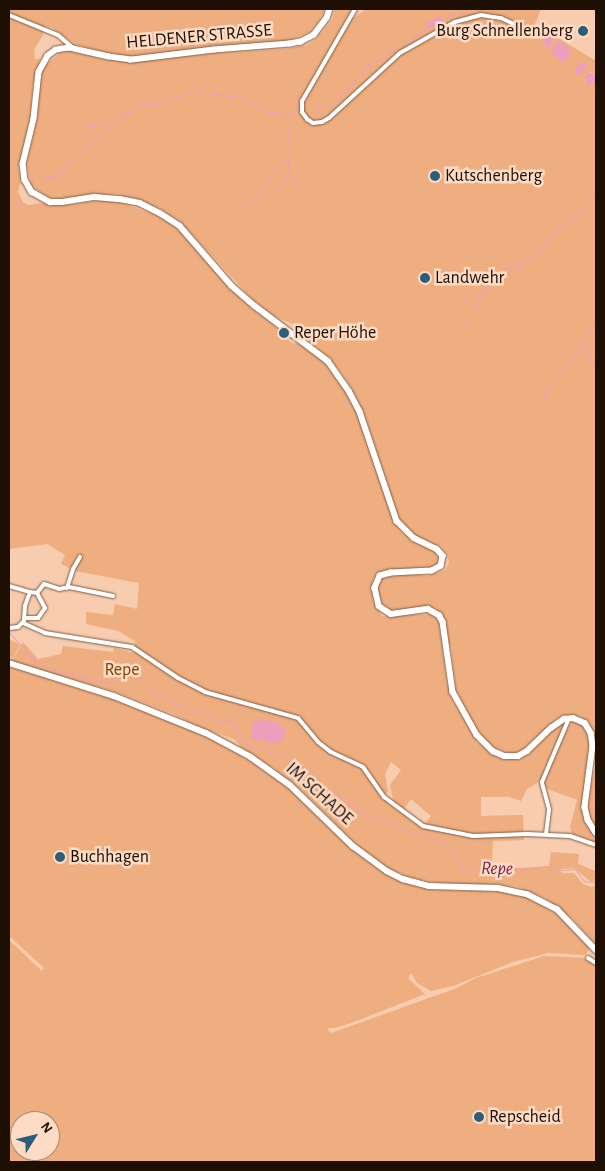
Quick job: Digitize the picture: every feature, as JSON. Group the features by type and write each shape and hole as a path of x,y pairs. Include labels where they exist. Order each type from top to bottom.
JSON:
{"main road":[{"name":"HELDENER STRASSE","path":"73,48 109,58 131,60 214,50 290,44 301,42 314,34 330,9"},
{"path":"73,48 56,50 41,65 37,78 34,119 23,164 26,185 37,196 50,202 95,197 120,199 140,203 160,213 180,226 232,286 255,306 328,361 349,391 360,412 398,521 414,538 437,549 442,556 441,566 432,571 391,573 380,576 375,588 379,606 390,614 428,609 439,614 443,622 453,692 466,720 489,748 509,756 522,755 557,723 569,718 582,721 588,726 592,736 593,750 585,807 588,820 596,832"},
{"name":"IM SCHADE","path":"9,664 114,696 206,733 251,757 290,785 354,846 387,871 429,886 498,888 527,894 556,909 596,950"}],"street":[{"path":"355,9 302,101 302,112 313,123 322,122 329,118 400,53 455,22 481,15 500,18 527,30"},
{"path":"9,15 58,35 73,48"},
{"path":"67,588 73,569 80,557"},
{"path":"37,593 42,584 59,589 67,588 113,596"},
{"path":"9,586 37,593 45,605 43,613 38,618 24,620"},
{"path":"9,628 18,627 24,620 25,606 30,592"},
{"path":"24,620 45,633 132,647 184,681 205,692 298,718 318,742 331,752 363,767 384,797 424,826 473,836 546,834 570,836 596,845"},
{"path":"546,834 549,810 542,782 569,718"},
{"path":"588,958 596,963"}],"green space":[{"path":"9,9 325,9 317,24 309,32 296,38 273,44 211,47 138,57 110,54 75,44 51,27 44,26 43,35 34,50 35,59 40,59 33,82 30,118 18,168 21,181 18,192 23,202 28,205 42,203 70,205 100,200 120,202 163,218 178,229 231,289 249,306 276,327 291,343 300,344 319,357 337,376 352,402 364,431 395,523 402,533 434,551 440,560 431,569 386,571 374,577 372,585 373,601 382,616 433,614 438,618 447,684 451,698 478,743 498,757 519,760 527,755 552,728 566,722 540,781 527,789 521,801 509,797 481,797 481,816 523,815 524,840 493,841 492,865 520,868 549,866 551,852 579,854 578,864 596,871 596,881 591,882 574,868 559,869 562,873 574,873 583,884 592,887 596,885 596,945 572,918 545,898 518,887 497,884 442,884 412,878 390,869 372,858 300,789 274,768 242,748 234,739 203,729 173,714 113,691 9,661 9,657 13,659 23,642 38,659 61,654 63,646 113,652 114,648 134,653 135,641 118,631 86,624 86,612 113,615 115,604 137,609 139,583 75,571 61,564 65,555 47,544 9,549","holes":["391,762 401,770 390,785 394,804 403,810 411,799 431,816 423,827 394,808 384,797 388,791 385,774"]},
{"path":"335,9 353,9 349,16 352,19 366,9 541,9 535,24 596,61 596,74 590,72 584,80 592,85 596,81 596,739 589,722 581,717 564,715 555,720 520,752 509,753 488,745 466,712 456,689 451,646 447,645 444,616 434,607 396,612 383,606 377,591 379,582 383,578 407,574 428,576 445,570 449,563 447,554 442,547 418,537 406,528 399,518 365,416 351,387 337,367 325,354 302,336 304,333 309,336 311,332 274,316 252,299 180,221 159,208 117,194 59,199 47,197 31,185 27,163 37,119 41,75 44,66 60,53 70,51 106,60 136,62 198,54 286,49 307,45 316,39 332,20"},
{"path":"9,639 20,645 13,658 9,656"},
{"path":"9,667 123,702 182,725 238,753 260,766 290,789 352,850 393,879 430,890 507,892 524,895 565,919 590,948 585,955 548,953 513,962 453,986 431,991 417,983 412,974 409,975 409,979 425,994 354,1022 335,1028 327,1028 330,1033 334,1032 457,988 476,978 544,956 588,958 596,964 596,1162 9,1162 9,940 41,970 40,973 44,968 9,936"},
{"path":"573,721 584,725 590,736 591,747 582,803 584,816 588,827 596,836 596,843 572,834 570,827 577,800 545,788 545,780 564,735"},
{"path":"596,767 596,830 587,807"}],"shaded area":[{"path":"439,16 443,19 443,23 429,28 426,27 426,24"},
{"path":"546,35 554,38 549,49 542,42"},
{"path":"557,41 568,46 571,52 570,57 562,63 551,52"},
{"path":"582,61 587,68 577,76 574,71"},
{"path":"589,73 593,73 597,79 593,85 589,85 585,81 585,77"},
{"path":"260,720 276,722 286,730 284,738 277,743 271,744 264,740 255,741 251,737 253,722"}],"waterway":[{"path":"448,16 463,12"},
{"path":"535,26 543,40"},
{"path":"402,45 427,28"},
{"path":"311,105 332,106 369,65 395,50"},
{"path":"77,153 102,135 110,126 142,104 154,104 192,91 239,97 269,112 277,112 284,115 295,112 295,108 300,108"},
{"path":"87,136 95,126 114,114 130,112"},
{"path":"287,116 288,140"},
{"path":"87,126 94,126"},
{"path":"238,210 264,192 272,171 288,159 290,148"},
{"path":"276,197 278,190 289,173 288,159"},
{"path":"41,182 59,174 72,160"},
{"path":"290,175 297,187"},
{"path":"43,177 55,176"},
{"path":"472,311 495,276 506,268 538,253 552,235 581,211 596,194"},
{"path":"16,206 20,202"},
{"path":"518,263 518,272"},
{"path":"472,298 483,291"},
{"path":"461,302 466,302"},
{"path":"466,324 469,318"},
{"path":"596,318 583,344 596,370"},
{"path":"556,378 582,346"},
{"path":"540,397 545,394 551,383"},
{"path":"543,402 545,394"},
{"name":"Repe","path":"9,632 37,664 54,670 110,683 122,679 129,672 137,671 142,681 154,692 177,704 223,722 227,720 238,727 236,734 249,745 291,759 312,772 323,785 372,820 383,818 407,831 434,841 444,842 457,858 463,871 476,867 503,867 521,870 547,867 558,870 575,869 584,881 596,883"}],"place":[{"name":"Burg Schnellenberg","path":"583,31"},
{"name":"Kutschenberg","path":"435,176"},
{"name":"Landwehr","path":"425,278"},
{"name":"Reper Höhe","path":"284,333"},
{"name":"Buchhagen","path":"60,857"},
{"name":"Repscheid","path":"479,1117"}]}
